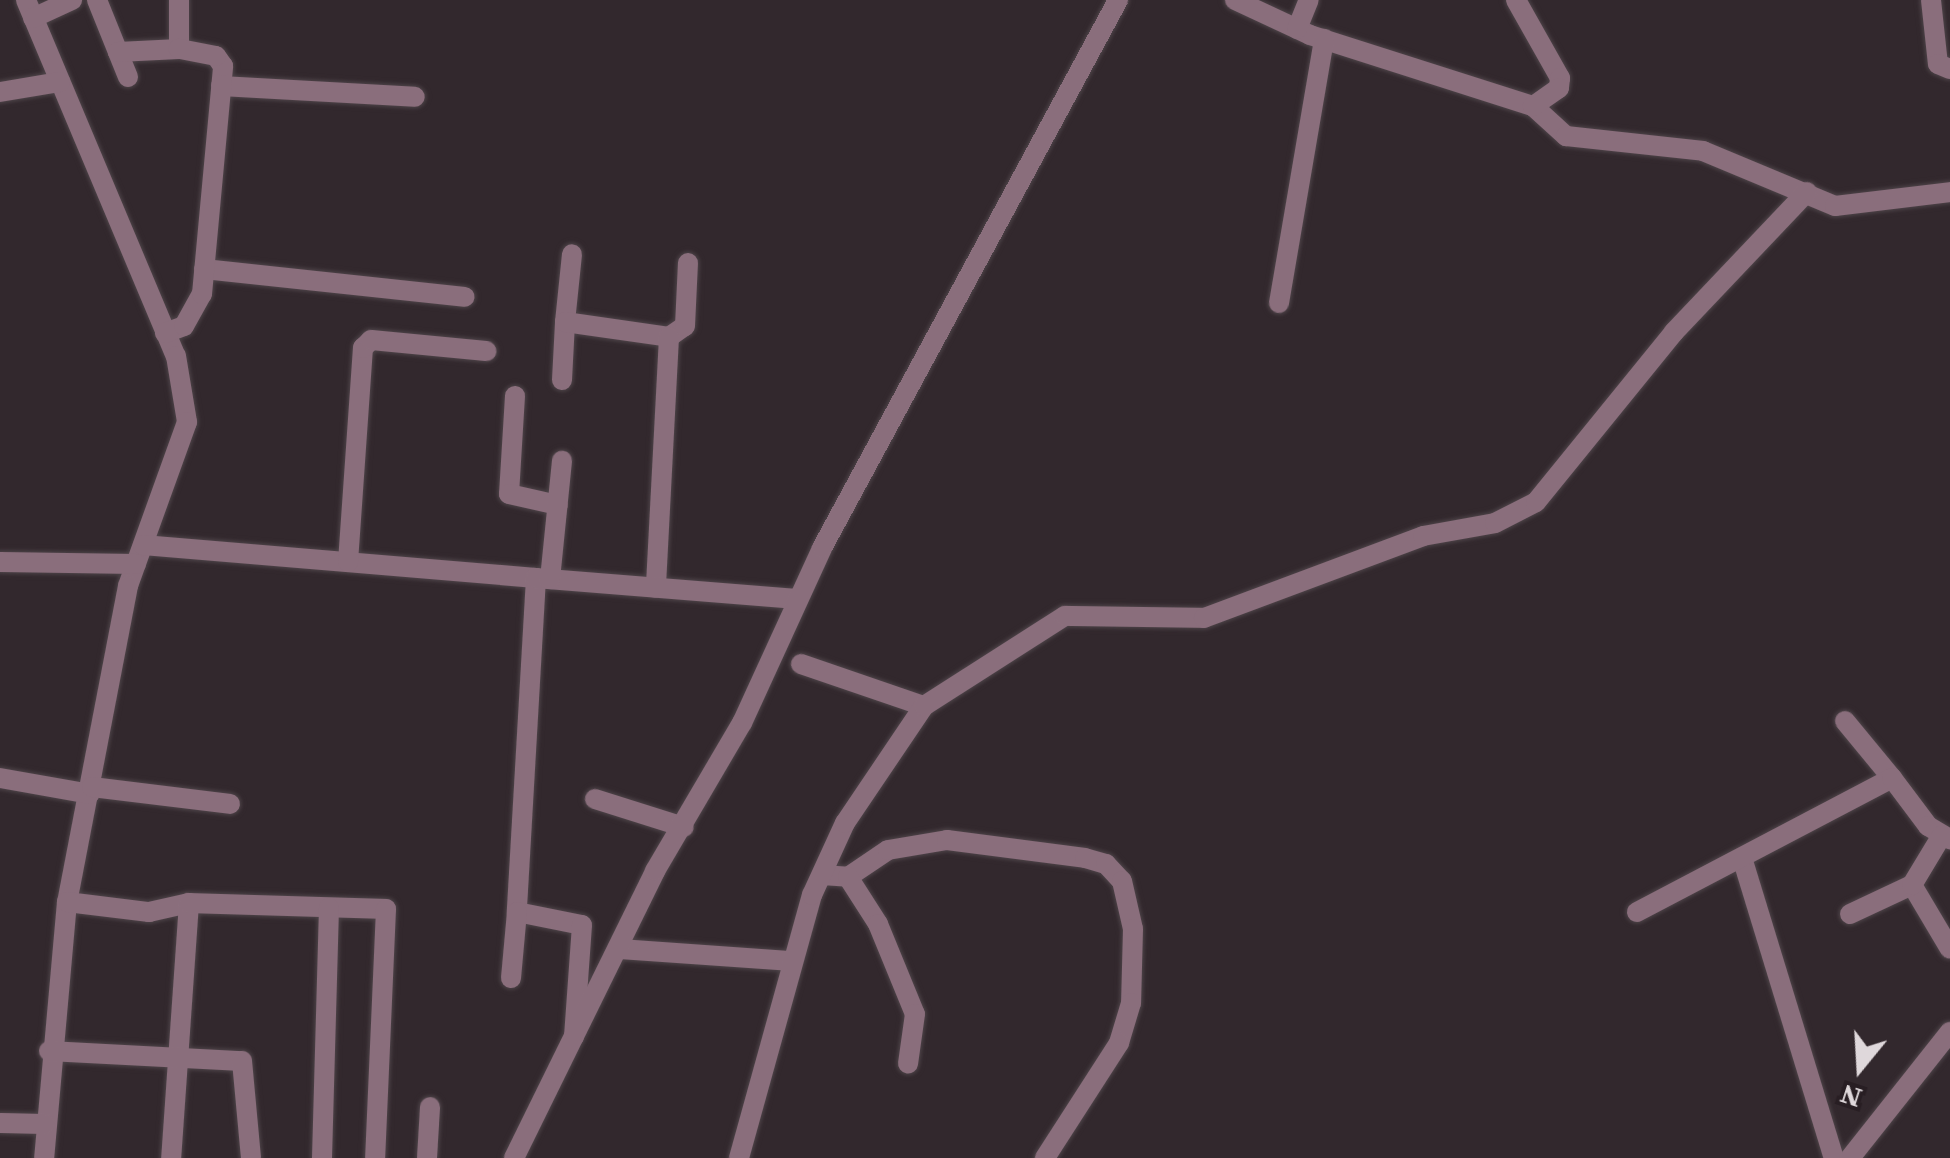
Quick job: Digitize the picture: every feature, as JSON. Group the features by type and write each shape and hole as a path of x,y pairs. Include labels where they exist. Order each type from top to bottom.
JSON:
{"street":[{"path":"44,1158 49,1051 68,902 140,555 186,422 165,333 29,9 72,0"},
{"path":"97,0 128,77"},
{"path":"179,0 180,49"},
{"path":"514,1158 796,599 1118,0"},
{"path":"1235,0 1324,40 1533,106 1566,136 1703,152 1836,206 1950,192"},
{"path":"1298,29 1309,0"},
{"path":"1516,0 1560,78 1560,88 1533,106"},
{"path":"1930,0 1938,64 1950,69"},
{"path":"1279,304 1324,40"},
{"path":"118,52 180,49 220,58 198,310 165,333"},
{"path":"0,92 60,82"},
{"path":"220,86 415,97"},
{"path":"738,1158 790,961 822,875 845,824 924,706 1065,616 1204,618 1423,536 1495,523 1536,502 1674,332 1807,192"},
{"path":"562,380 572,254"},
{"path":"565,322 669,337 685,326 688,263"},
{"path":"204,269 464,297"},
{"path":"656,588 669,337"},
{"path":"348,562 363,348 370,340 486,351"},
{"path":"514,396 509,494 558,506"},
{"path":"511,978 543,578 558,506 562,461"},
{"path":"0,562 140,555 348,562 796,599"},
{"path":"801,664 924,706"},
{"path":"1845,721 1946,837 1912,885 1850,914"},
{"path":"0,778 230,804"},
{"path":"1636,912 1744,860 1892,778"},
{"path":"595,799 684,826"},
{"path":"822,875 848,876 888,850 946,840 1085,858 1106,864 1122,881 1133,929 1131,1003 1119,1043 1045,1158"},
{"path":"1744,860 1834,1158"},
{"path":"848,876 878,924 915,1014 908,1064"},
{"path":"1912,885 1950,950"},
{"path":"68,902 149,912 188,902 386,909 375,1158"},
{"path":"171,1158 188,902"},
{"path":"322,1158 329,908"},
{"path":"517,912 582,925 574,1037"},
{"path":"619,949 790,961"},
{"path":"1850,1158 1950,1032"},
{"path":"49,1051 242,1061 248,1068 251,1158"},
{"path":"427,1158 430,1107"},
{"path":"0,1123 45,1124"}]}
